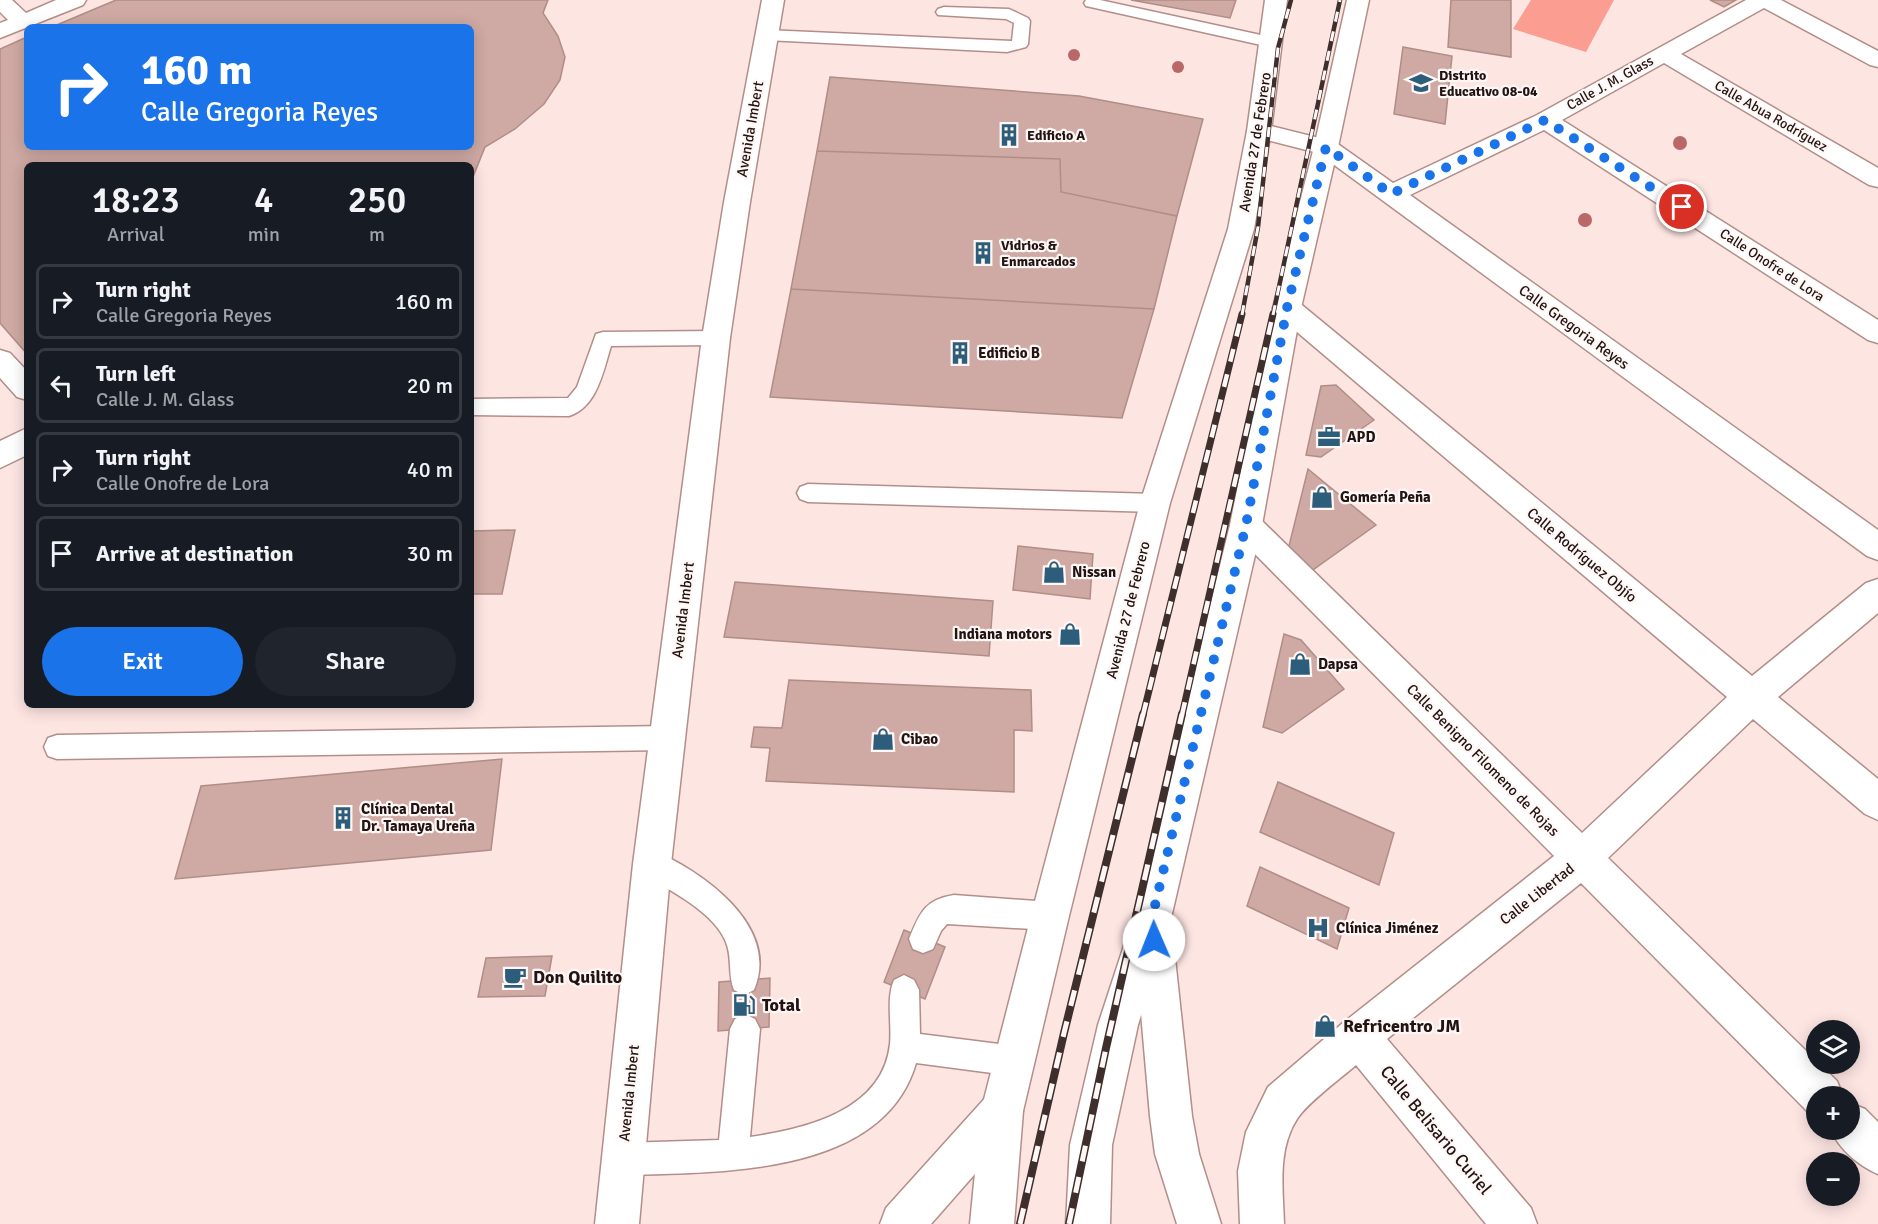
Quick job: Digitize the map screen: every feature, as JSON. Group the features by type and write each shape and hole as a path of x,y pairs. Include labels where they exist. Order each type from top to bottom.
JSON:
{"street":[{"path":"0,0 23,22"},
{"path":"0,31 75,0"},
{"name":"Avenida Imbert","path":"617,1224 652,864 716,338 737,202 773,0"},
{"name":"Avenida 27 de Febrero","path":"992,1224 1002,1111 1050,916 1155,503 1241,229 1259,132 1276,0"},
{"path":"1088,1224 1091,1145 1118,1024 1152,918 1246,525 1287,308 1326,147 1358,0"},
{"path":"1763,0 1878,60"},
{"name":"Calle J. M. Glass","path":"1391,194 1545,120 1763,0"},
{"name":"Calle Abua Rodríguez","path":"1664,54 1878,179"},
{"name":"Calle Onofre de Lora","path":"1545,120 1878,333"},
{"name":"Calle Gregoria Reyes","path":"1259,132 1326,147 1878,547"},
{"name":"Calle Rodríguez Objío","path":"1287,308 1878,802"},
{"path":"0,360 24,386"},
{"path":"0,456 24,442"},
{"name":"Calle Benigno Filomeno de Rojas","path":"1246,525 1812,1086"},
{"name":"Calle Libertad","path":"1262,1224 1260,1172 1267,1132 1283,1102 1358,1036 1581,858 1752,697 1878,593"},
{"path":"1152,918 1171,1116 1177,1154 1199,1224"},
{"name":"Calle Belisario Curiel","path":"1358,1036 1515,1224"},
{"path":"902,1224 1002,1111"},
{"path":"1860,1134 1878,1152"}],"lane":[{"path":"1090,1 1270,42"},
{"path":"766,34 1007,47 1020,44 1022,21 1009,14 944,12"},
{"path":"474,407 569,408 576,406 586,389 603,339 716,338"},
{"path":"808,493 1155,503"},
{"path":"57,747 668,738"},
{"path":"652,864 717,906 733,924 742,947 744,980"},
{"path":"923,939 933,916 941,911 954,909 1050,916"},
{"path":"623,1159 733,1155 812,1142 850,1124 879,1105 897,1075 905,1047 904,990"},
{"path":"733,1155 745,1029"},
{"path":"905,1047 1015,1061"}],"shaded area":[{"path":"1531,0 1614,0 1586,52 1513,29"}],"building":[{"path":"116,0 548,0 543,13 558,36 565,57 560,80 544,104 515,129 485,147 474,174 474,162 24,162 24,351 0,323 0,49 24,38 24,150 474,150 474,24 59,24"},
{"path":"1131,0 1236,0 1230,18"},
{"path":"1451,0 1511,0 1511,57 1448,47"},
{"path":"1710,0 1736,0 1724,7"},
{"path":"1403,47 1452,56 1445,124 1394,114"},
{"name":"Edificio A","path":"830,77 1079,96 1203,119 1177,216 1061,192 1060,159 817,151"},
{"name":"Vidrios & Enmarcados","path":"817,151 1060,159 1061,192 1177,216 1154,309 791,289"},
{"name":"Edificio B","path":"791,289 1154,309 1122,418 770,397"},
{"name":"APD","path":"1336,385 1374,420 1321,457 1306,455 1321,386"},
{"name":"Gomería Peña","path":"1308,469 1376,525 1307,574 1285,562"},
{"path":"515,530 502,594 474,594 474,531"},
{"name":"Nissan","path":"1018,546 1093,554 1090,599 1013,590"},
{"path":"735,582 993,601 989,656 724,637"},
{"name":"Dapsa","path":"1284,634 1301,640 1344,689 1282,733 1263,727"},
{"name":"Cibao","path":"789,680 1031,690 1032,731 1014,730 1014,792 766,781 770,748 751,747 754,727 782,728"},
{"name":"Clínica Dental Dr. Tamaya Ureña","path":"502,759 491,850 175,879 201,786"},
{"path":"1278,782 1394,833 1379,885 1260,832"},
{"name":"Clínica Jiménez","path":"1260,867 1349,908 1337,949 1247,906"},
{"path":"904,930 945,947 925,999 884,982"},
{"name":"Don Quilito","path":"552,956 545,996 478,997 486,958"},
{"name":"Total","path":"770,978 769,1027 718,1031 719,982"}],"railway":[{"path":"1242,315 1258,227 1278,48 1291,0"},
{"path":"1273,315 1340,0"},
{"path":"1143,715 1242,314"},
{"path":"1182,715 1273,314"},
{"path":"1020,1224 1064,1033 1143,714"},
{"path":"1069,1224 1106,1048 1182,714"}],"place":[{"name":"Distrito Educativo 08-04","path":"1421,83"},
{"name":"Edificio A","path":"1009,135"},
{"name":"Vidrios & Enmarcados","path":"983,253"},
{"name":"Edificio B","path":"960,353"},
{"name":"APD","path":"1329,437"},
{"name":"Gomería Peña","path":"1322,497"},
{"name":"Nissan","path":"1054,572"},
{"name":"Indiana motors","path":"1070,634"},
{"name":"Dapsa","path":"1300,664"},
{"name":"Cibao","path":"883,739"},
{"name":"Clínica Dental Dr. Tamaya Ureña","path":"343,818"},
{"name":"Clínica Jiménez","path":"1318,928"},
{"name":"Don Quilito","path":"515,977"},
{"name":"Total","path":"744,1005"},
{"name":"Refricentro JM","path":"1325,1026"}],"route":[{"path":"1154,940 1152,918 1246,525 1287,308 1326,147 1391,194 1545,120 1682,207"}]}
